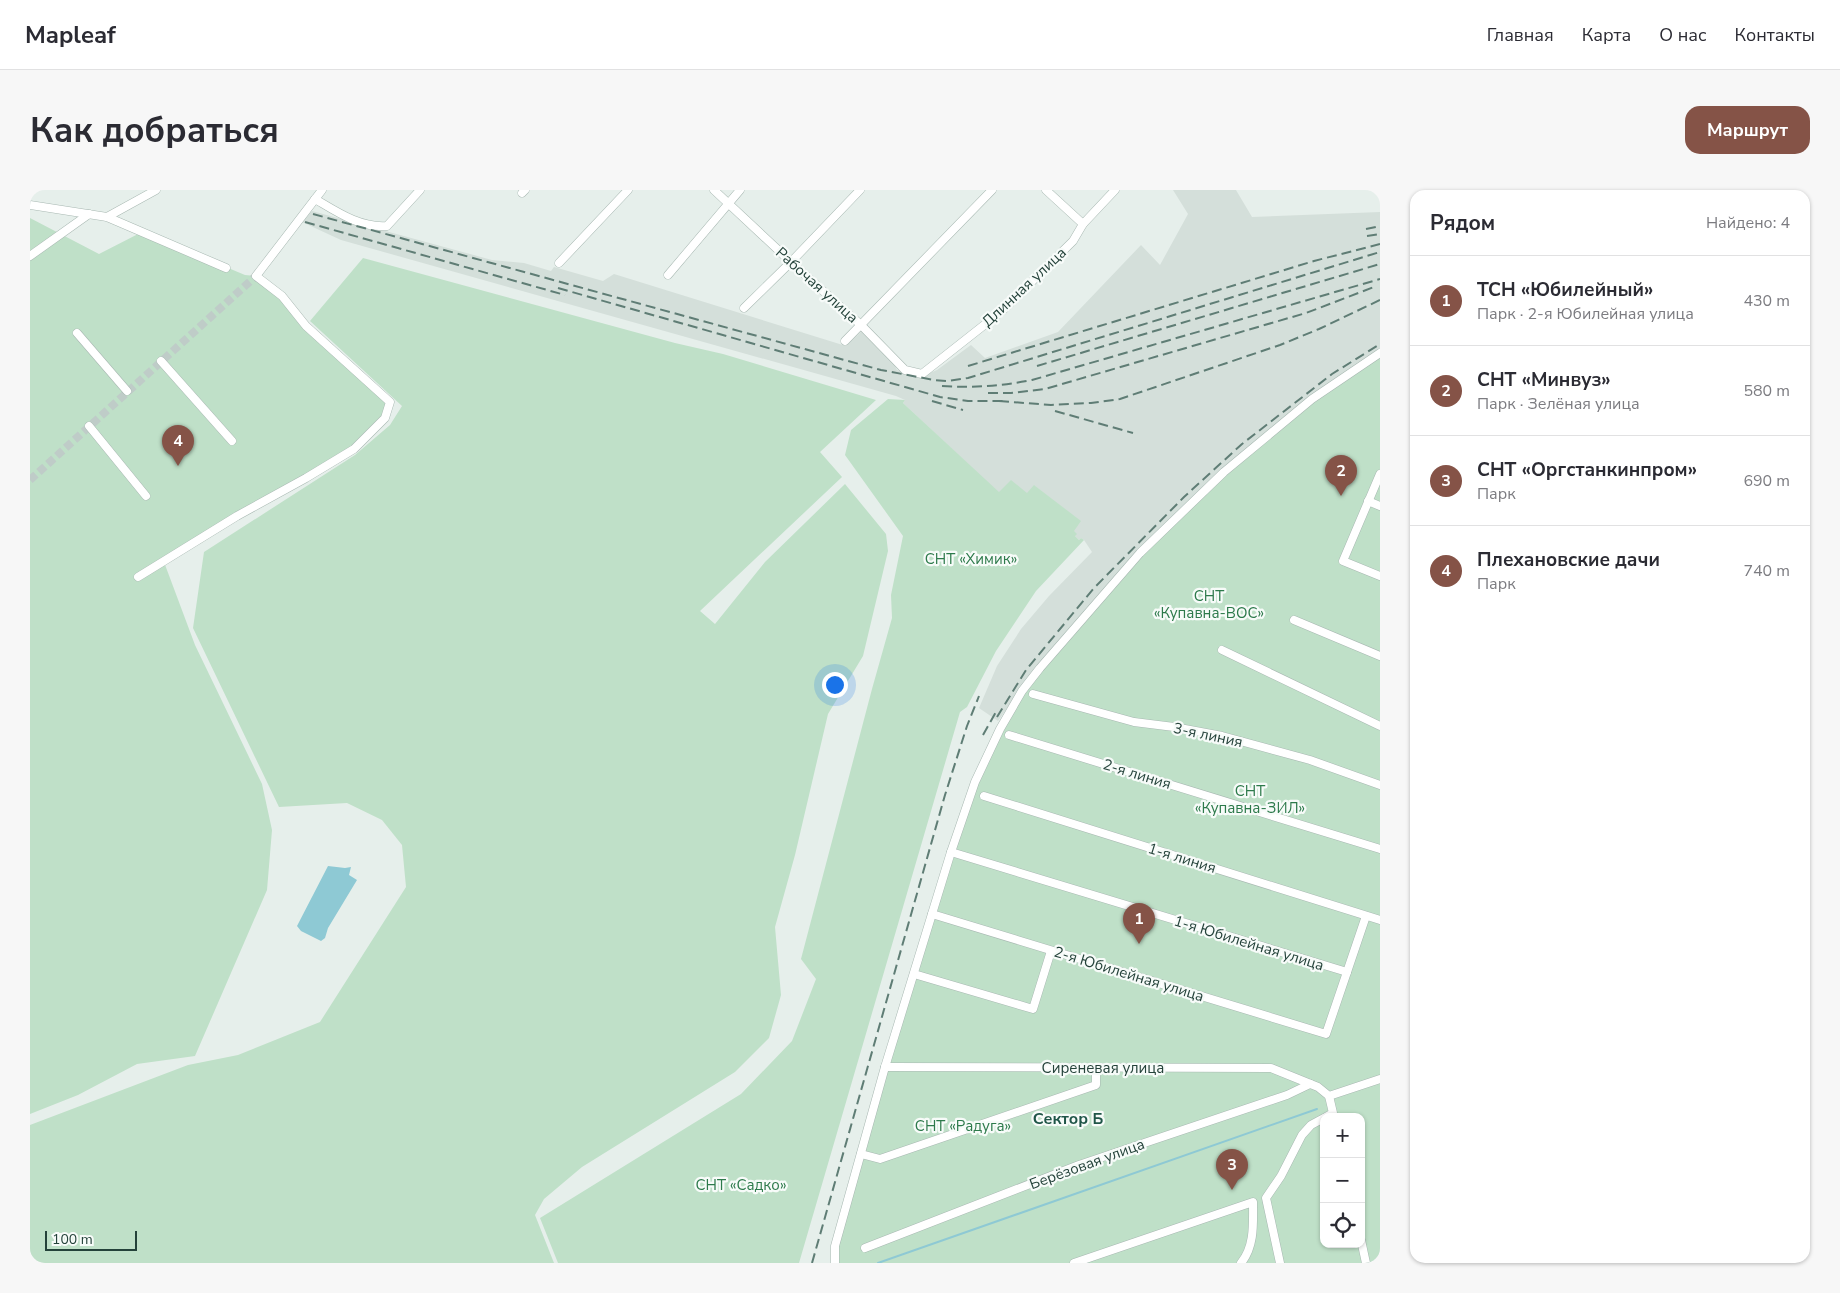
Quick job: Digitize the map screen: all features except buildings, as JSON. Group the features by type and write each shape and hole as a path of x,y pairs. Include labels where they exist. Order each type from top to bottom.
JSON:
{"street":[{"path":"106,217 156,190"},
{"path":"138,577 237,516 354,449 385,418 390,402 306,326 282,296 256,276 322,190"},
{"path":"315,199 347,218 376,227 387,226 420,190"},
{"path":"559,263 628,190"},
{"name":"Рабочая улица","path":"714,190 861,325 905,370 922,374"},
{"path":"668,275 740,190"},
{"path":"744,308 860,190"},
{"path":"846,341 992,190"},
{"path":"1046,190 1082,224"},
{"name":"Длинная улица","path":"922,374 1002,311 1074,241 1082,224 1115,190"},
{"path":"30,205 106,217 226,268"},
{"path":"30,256 88,214"},
{"path":"77,333 128,391"},
{"path":"835,1263 834,1246 885,1067 951,852 975,782 1000,729 1022,691 1140,553 1224,472 1312,399 1380,353"},
{"path":"161,360 232,441"},
{"path":"89,426 146,496"},
{"path":"1380,474 1343,561 1380,576"},
{"path":"1368,501 1380,506"},
{"path":"1294,620 1380,656"},
{"path":"1222,650 1380,726"},
{"name":"3-я линия","path":"1033,694 1134,722 1174,726 1222,736 1310,760 1380,785"},
{"name":"2-я линия","path":"1009,735 1380,849"},
{"name":"1-я линия","path":"984,796 1380,920"},
{"name":"1-я Юбилейная улица","path":"951,852 1347,972"},
{"name":"2-я Юбилейная улица","path":"932,914 1326,1034 1347,972"},
{"path":"1347,972 1366,916"},
{"path":"914,974 1033,1009 1051,951"},
{"name":"Сиреневая улица","path":"885,1067 1271,1068 1314,1086 1329,1096"},
{"path":"861,1154 880,1159 1096,1085 1096,1068"},
{"path":"1329,1113 1329,1096 1380,1079"},
{"name":"Берёзовая улица","path":"865,1248 1078,1165 1314,1086"},
{"path":"1280,1263 1266,1198 1281,1176 1302,1135 1311,1126 1320,1121"},
{"path":"1074,1263 1253,1202 1252,1240 1241,1263"},
{"path":"1363,1248 1366,1263"}],"shaded area":[{"path":"1173,190 1236,190 1252,217 1380,212 1380,348 1263,434 1145,544 1037,666 998,721 979,708 997,666 1021,629 1049,596 1092,552 1084,540 1081,538 1079,540 1073,531 1080,521 1035,486 1027,494 999,493 903,403 905,400 896,396 341,240 302,222 312,211 492,260 524,263 551,271 554,267 603,281 614,274 846,346 863,330 896,364 897,370 913,375 925,375 937,370 971,345 985,358 1058,332 1141,245 1160,265 1188,214"}],"green space":[{"path":"30,218 99,254 142,232 245,275 256,276 306,326 390,402 385,418 354,449 164,562 195,645 262,784 272,830 267,890 195,1056 137,1064 78,1095 30,1114"},
{"path":"363,258 675,343 723,354 876,400 820,452 842,477 700,611 715,624 765,562 845,484 886,534 888,551 863,656 828,714 795,855 775,927 781,995 769,1038 735,1072 582,1167 544,1199 535,1215 554,1263 30,1263 30,1125 188,1065 238,1055 320,1022 406,887 402,845 382,820 347,803 279,807 193,628 204,552 355,455 390,425 402,406 310,321"},
{"path":"1380,353 1380,1263 835,1263 835,1246 975,782 1022,691 1140,553 1224,472 1312,399"},
{"path":"888,399 905,400 903,403 999,492 1011,480 1027,493 1034,485 1081,521 1074,531 1077,534 1075,536 1079,540 1081,538 1084,540 1036,591 996,651 967,707 960,712 799,1263 558,1263 540,1218 741,1094 792,1041 816,979 801,959 892,618 891,595 903,536 845,455 851,430"}],"water":[{"path":"328,866 351,867 349,875 357,880 328,928 325,938 321,941 301,931 297,926"}],"waterway":[{"path":"878,1263 1317,1109"}],"tunnel":[{"path":"30,480 256,276"}],"railway":[{"path":"313,214 881,370 947,381 968,378 1380,252"},
{"path":"305,222 565,295"},
{"path":"1366,229 1380,226"},
{"path":"1367,236 1380,234"},
{"path":"968,366 1314,261 1380,244"},
{"path":"1037,366 1380,264"},
{"path":"942,386 987,386 1032,380 1380,279"},
{"path":"988,393 1011,393 1045,389 1306,313 1374,287"},
{"path":"558,288 940,397 968,401 1005,401"},
{"path":"999,401 1051,405 1120,399 1280,345 1380,300"},
{"path":"997,717 1026,670 1094,588 1184,497 1242,444 1332,374 1380,344"},
{"path":"932,401 963,410"},
{"path":"1055,411 1133,433"},
{"path":"812,1263 945,795 967,726 979,696"},
{"path":"983,735 997,710"}],"place":[{"name":"Плехановские дачи","path":"178,466"},
{"name":"СНТ «Минвуз»","path":"1341,496"},
{"name":"ТСН «Юбилейный»","path":"1139,944"},
{"name":"СНТ «Оргстанкинпром»","path":"1232,1190"}],"district":[{"name":"Сектор Б","path":"1068,1118"}],"park label":[{"name":"СНТ «Химик»","path":"971,559"},
{"name":"СНТ «Купавна-ВОС»","path":"1209,604"},
{"name":"СНТ «Купавна-ЗИЛ»","path":"1250,800"},
{"name":"СНТ «Радуга»","path":"963,1126"},
{"name":"СНТ «Садко»","path":"741,1185"}]}
